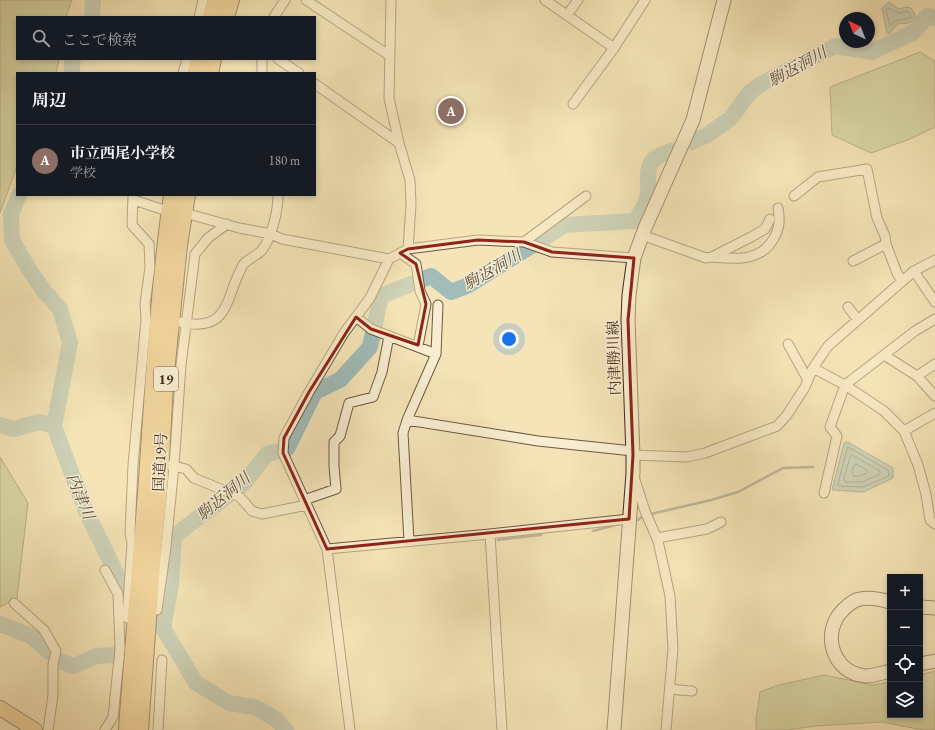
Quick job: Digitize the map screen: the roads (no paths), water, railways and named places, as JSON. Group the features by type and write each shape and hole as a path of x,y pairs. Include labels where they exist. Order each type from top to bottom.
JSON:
{"highway":[{"path":"211,16 216,0"},
{"path":"226,16 231,0"},
{"path":"196,72 199,60"},
{"path":"210,72 213,60"},
{"name":"国道19号","path":"172,196 177,212"},
{"name":"国道19号","path":"140,730 143,670 147,639 146,562 148,465 157,329 166,238 177,212 186,196"},
{"name":"国道19号","path":"127,730 131,621 146,562"}],"main road":[{"name":"内津勝川線","path":"614,730 633,473 628,294 634,258 642,235 693,120 724,0"},
{"path":"887,601 874,598 858,599 848,605 835,620 831,642 834,653 840,662 846,669 855,674 865,676 887,672"},
{"path":"923,607 935,608"},
{"path":"923,663 935,661"},
{"path":"0,708 35,730"}],"street":[{"path":"199,16 203,0"},
{"path":"275,16 285,0"},
{"path":"306,0 390,56"},
{"path":"391,0 389,98 399,142 410,180 411,205 404,251"},
{"path":"545,0 614,48"},
{"path":"567,15 578,0"},
{"path":"573,104 614,48 645,0"},
{"path":"184,72 187,60"},
{"path":"262,60 262,72"},
{"path":"279,60 297,72"},
{"path":"316,85 399,142"},
{"path":"794,196 818,177 867,169 877,218 885,236 886,244 897,273 902,281"},
{"path":"184,322 200,325 213,321 226,308 244,264 262,251 271,234 278,196"},
{"path":"524,242 586,196"},
{"path":"131,621 132,543 130,534 147,319 145,304 150,267 149,244 132,225 134,198 161,209 271,234 282,239 389,259"},
{"path":"642,235 706,258 712,257 731,259 753,256 763,252 771,244 780,226 778,208"},
{"path":"712,257 765,229 770,219"},
{"path":"148,713 157,600 166,547 184,322 195,254 208,238 227,224"},
{"path":"350,730 327,549 283,453 284,438 344,333 370,298 389,259 404,251 478,240 524,242 552,252 634,258"},
{"path":"853,261 886,244"},
{"path":"404,251 416,264 420,290 426,304 418,346"},
{"path":"407,420 633,453 687,457 705,453 777,426 788,415 805,387 813,368 828,346 914,271 935,260"},
{"path":"914,271 935,302"},
{"path":"409,541 403,433 407,420 436,354 438,305"},
{"path":"848,307 858,320"},
{"path":"356,317 371,329 436,354"},
{"path":"824,493 837,436 830,427 845,385 915,331 935,319"},
{"path":"172,466 186,469 194,478 240,497 252,511 262,514 306,503 336,489 334,442 340,436 349,403 373,397 382,372 389,336"},
{"path":"788,344 808,380"},
{"path":"884,355 918,376 935,396"},
{"path":"918,376 935,364"},
{"path":"813,368 845,385 884,411 904,431 931,494 930,520 935,524"},
{"path":"904,431 935,413"},
{"path":"633,473 645,511 657,538 670,596 673,648 666,730"},
{"path":"327,549 629,519"},
{"path":"657,538 707,529 721,522"},
{"path":"490,534 502,730"},
{"path":"105,570 118,594 120,649 113,717 105,730"},
{"path":"14,603 44,630 56,651 53,664 53,694 48,730"},
{"path":"158,730 162,660"},
{"path":"670,688 692,691"}],"water":[{"path":"889,2 899,9 907,7 911,8 916,19 908,23 898,24 889,34 887,33 882,8"},
{"path":"848,442 893,468 893,478 864,492 832,490 844,443"}],"waterway":[{"name":"内津川","path":"92,16 93,0"},
{"name":"駒返洞川","path":"692,142 707,135 731,118 750,92 761,84 835,46 872,52 914,32 927,16 935,18"},
{"name":"内津川","path":"72,72 73,60"},
{"name":"駒返洞川","path":"163,628 171,585 174,536 244,483 267,454 287,449 315,392 340,380 370,347 381,296 431,276 451,292 469,285 565,225 634,221 641,212 647,200 648,171 651,163 658,156 671,151"},
{"name":"内津川","path":"19,196 11,214 12,240 32,274 60,309 70,343 54,426 85,509 121,583 139,602"},
{"path":"0,425 14,429 39,422 54,426"},
{"path":"651,514 738,492 783,468 813,467"},
{"path":"638,520 643,516"},
{"path":"593,531 619,524"},
{"path":"498,540 541,535"},
{"name":"内津川","path":"156,621 163,628 196,683 229,703 255,707 277,720 286,730"},
{"path":"0,624 31,636 49,652"},
{"path":"59,661 74,666 96,656 115,655"}],"place":[{"name":"市立西尾小学校","path":"451,111"}]}
